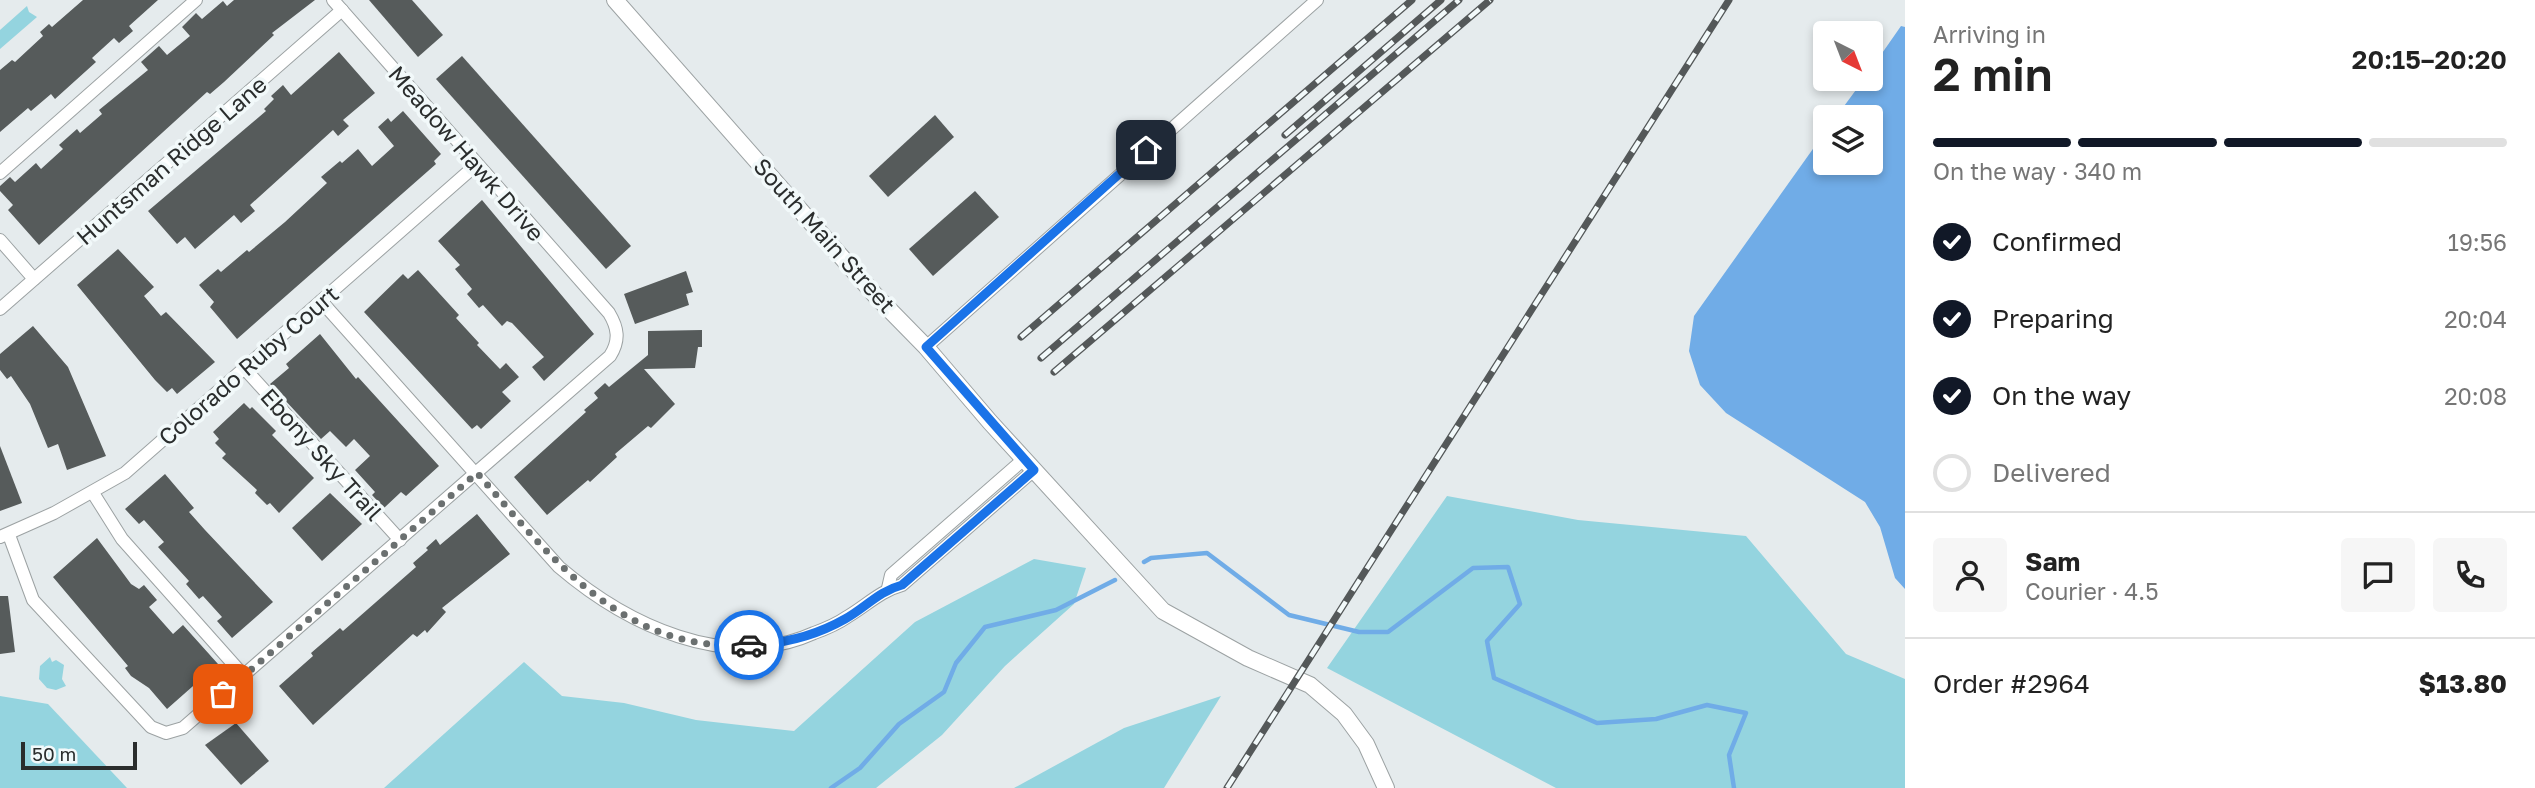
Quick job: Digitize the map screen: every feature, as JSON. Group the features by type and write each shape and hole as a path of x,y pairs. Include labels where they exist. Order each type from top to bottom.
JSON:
{"street":[{"path":"0,173 196,0"},
{"name":"South Main Street","path":"615,0 876,295 1163,611 1248,658 1310,685 1345,714 1366,744 1386,788"},
{"path":"926,347 1317,0"},
{"name":"Meadow Hawk Drive","path":"5,536 33,600 152,727 166,733 183,729 610,356 617,335 615,324 603,305 337,5"},
{"name":"Huntsman Ridge Lane","path":"0,309 337,5"},
{"name":"Colorado Ruby Court","path":"5,536 93,493 125,473 477,165"},
{"path":"0,240 34,279"},
{"path":"321,301 559,567 602,601 662,632 699,642 725,645 775,644 810,635 846,618 888,589 891,575 1029,465"},
{"name":"Ebony Sky Trail","path":"244,368 400,540"},
{"path":"93,493 122,539 244,676"}],"shaded area":[{"path":"27,6 29,12 37,17 0,49 0,30"},
{"path":"1447,496 1578,520 1746,536 1846,654 1905,679 1905,788 1556,788 1327,668"},
{"path":"1034,559 1086,568 1074,604 1005,666 942,735 876,788 384,788 524,662 562,696 624,703 696,720 794,731 915,622"},
{"path":"50,657 52,662 56,660 64,665 62,679 66,686 56,690 47,688 39,679 40,666"},
{"path":"0,696 48,704 127,788 0,788"},
{"path":"1221,696 1164,788 1014,788 1124,728"}],"water":[{"path":"1901,26 1905,27 1905,589 1895,578 1880,527 1865,502 1726,413 1700,385 1689,351 1694,316 1813,149 1813,175 1883,175 1883,105 1845,105 1855,91 1883,91 1883,52"}],"building":[{"path":"83,0 158,0 129,26 133,31 119,43 114,38 92,58 96,62 55,99 51,94 31,111 28,108 0,132 0,70 12,60 15,62 43,36 40,32 49,24 52,27"},
{"path":"234,0 315,0 272,33 274,35 224,82 210,94 207,92 39,245 8,210 13,205 0,191 0,186 10,177 15,182 36,163 41,169 63,149 59,145 77,129 80,133 102,114 99,110 148,70 141,62 159,46 167,55 190,36 182,27 196,13 202,19 223,1 227,6"},
{"path":"369,0 412,0 443,35 418,57"},
{"path":"339,52 375,93 343,120 349,126 338,136 333,130 250,205 255,211 241,223 234,215 195,249 185,237 177,244 148,211 266,111 264,109 274,99 271,96 283,85 291,95"},
{"path":"462,56 631,246 606,269 436,79"},
{"path":"403,111 441,154 434,161 436,164 237,339 210,307 214,302 199,285 218,269 221,272 247,250 249,252 285,222 327,183 321,177 340,161 342,163 358,149 372,166 394,146 378,127 388,118 391,122"},
{"path":"935,115 954,137 888,197 869,176"},
{"path":"975,191 999,217 933,276 909,249"},
{"path":"482,200 594,334 544,381 532,367 544,357 512,323 507,321 502,326 483,305 479,308 467,294 472,289 455,269 460,265 438,241"},
{"path":"118,249 154,287 144,296 161,316 166,312 215,362 177,394 172,388 167,392 155,380 77,285"},
{"path":"418,270 459,315 456,318 479,343 477,345 500,369 506,363 519,377 502,392 511,401 481,429 477,425 472,429 364,312 403,274 408,279"},
{"path":"686,271 693,292 686,294 689,305 635,324 624,294"},
{"path":"33,326 68,367 106,456 67,470 58,444 48,448 30,404 11,376 7,379 0,370 0,354"},
{"path":"702,330 702,347 698,347 695,368 644,369 675,404 651,428 648,426 615,454 617,457 590,482 588,480 547,515 514,477 586,412 584,410 598,398 594,393 605,383 609,387 648,355 648,331"},
{"path":"320,334 356,379 358,377 439,466 406,496 401,492 384,508 372,495 375,492 355,470 370,456 354,439 346,447 330,431 321,439 270,384 289,368 286,364"},
{"path":"244,403 250,409 252,407 276,431 272,435 314,478 279,513 270,503 267,505 255,493 257,490 222,458 226,454 215,443 219,439 213,432"},
{"path":"0,446 22,503 0,511"},
{"path":"165,474 194,508 189,512 273,602 232,638 217,621 222,617 203,596 199,599 186,584 189,581 158,547 164,542 144,520 139,524 125,509"},
{"path":"330,493 362,524 322,561 292,528"},
{"path":"477,514 510,554 442,608 446,612 427,633 425,630 417,637 413,634 313,725 279,686 313,656 311,653 340,628 343,631 416,567 413,563 436,539 440,545"},
{"path":"97,538 131,584 139,589 144,585 157,600 149,607 173,634 183,625 218,664 167,709 149,688 131,676 125,668 128,666 53,577"},
{"path":"0,596 8,596 15,652 0,654"},
{"path":"236,723 269,761 241,785 205,745"}],"waterway":[{"path":"1144,562 1151,558 1207,553 1289,615 1359,632 1388,632 1473,568 1508,567 1520,604 1487,641 1494,678 1597,723 1656,719 1707,705 1746,713 1729,755 1734,788"},
{"path":"831,788 860,768 899,724 944,692 956,663 985,627 1056,610 1115,580"}],"railway":[{"path":"1021,337 1412,0"},
{"path":"1285,135 1441,0"},
{"path":"1041,358 1459,0"},
{"path":"1054,372 1490,0"},
{"path":"1227,788 1729,0"}],"way so far":[{"path":"223,694 477,473 559,567 591,594 625,615 662,632 699,642 749,645"}],"route":[{"path":"749,645 775,644 810,635 846,618 888,589 902,585 1034,470 926,347 1146,150"}]}
